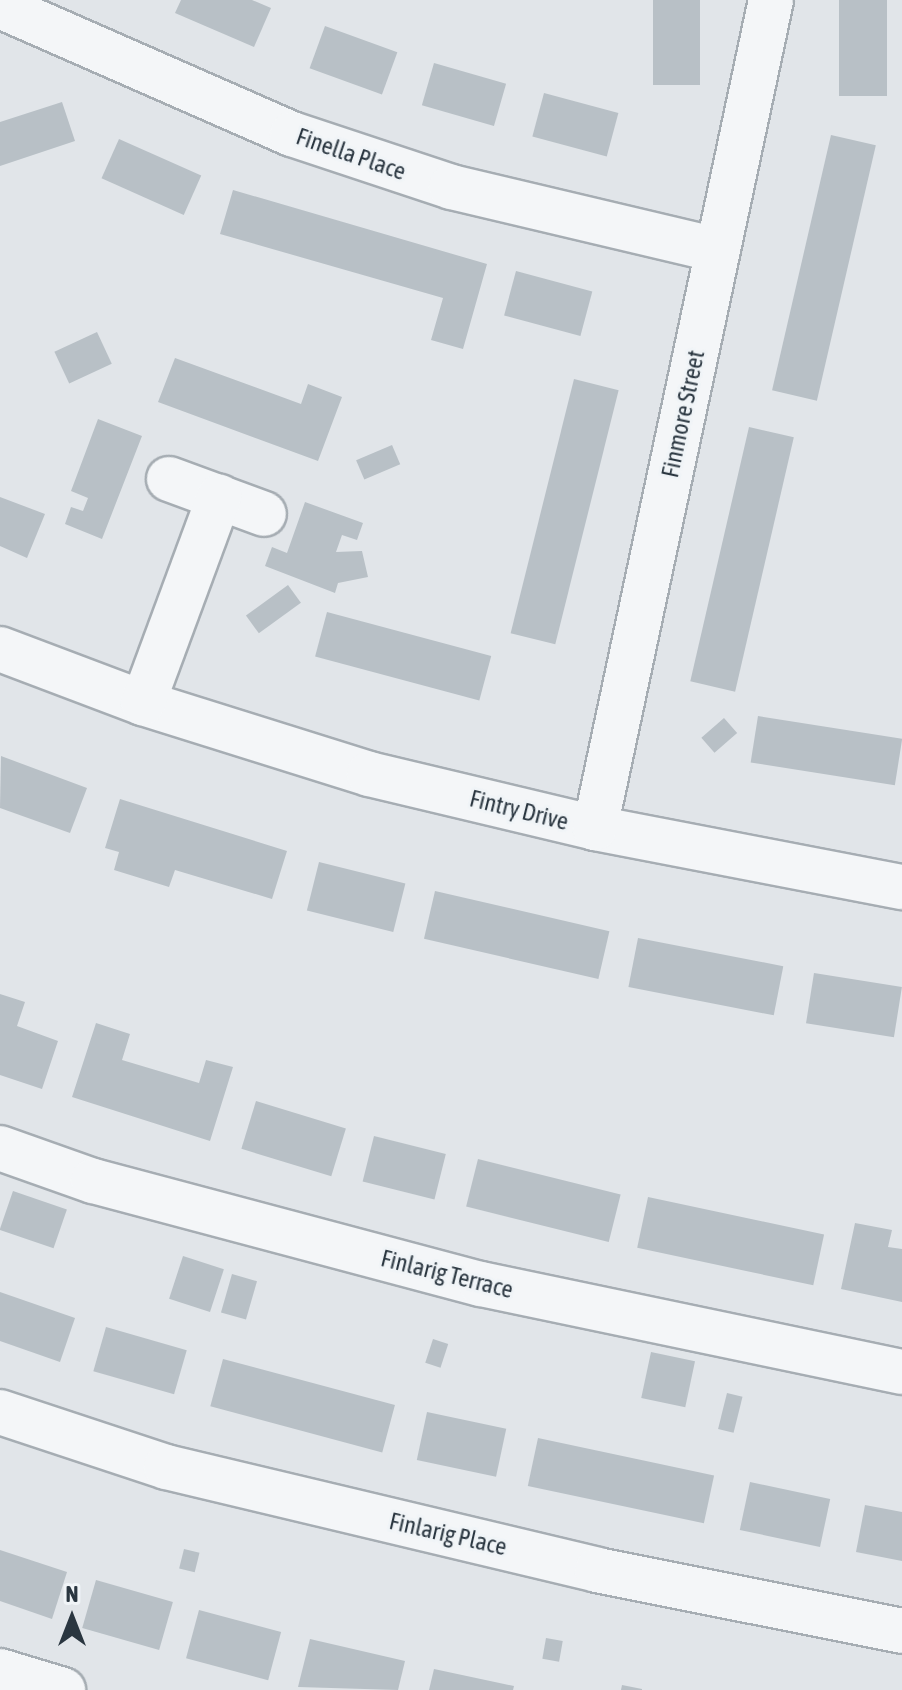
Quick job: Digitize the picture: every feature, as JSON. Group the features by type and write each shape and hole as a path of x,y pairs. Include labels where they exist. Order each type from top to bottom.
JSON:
{"street":[{"name":"Finmore Street","path":"595,828 771,0"},
{"name":"Finella Place","path":"0,6 292,134 451,187 718,250"},
{"path":"169,479 264,514"},
{"path":"143,703 219,497"},
{"name":"Fintry Drive","path":"0,649 143,703 369,774 595,828 902,887"},
{"name":"Finlarig Terrace","path":"0,1148 93,1181 481,1284 902,1372"},
{"name":"Finlarig Place","path":"0,1412 166,1467 597,1570 902,1631"},
{"path":"0,1671 63,1690"}],"building":[{"path":"181,0 252,0 271,8 254,47 175,13"},
{"path":"653,0 700,0 700,85 653,85"},
{"path":"839,0 887,0 887,96 839,96"},
{"path":"325,26 397,52 382,95 310,68"},
{"path":"434,63 506,84 494,126 422,105"},
{"path":"544,93 618,113 607,156 532,136"},
{"path":"62,102 75,141 0,166 0,122"},
{"path":"831,135 876,145 817,401 772,390"},
{"path":"119,139 201,176 184,215 102,178"},
{"path":"233,190 487,264 463,349 431,340 443,298 220,234"},
{"path":"516,271 592,291 580,336 504,315"},
{"path":"97,332 112,364 69,384 54,352"},
{"path":"175,358 301,404 308,384 342,397 318,461 158,402"},
{"path":"574,379 619,390 555,644 511,633"},
{"path":"98,419 142,436 102,539 65,524 71,507 83,511 88,498 71,491"},
{"path":"749,427 794,437 735,692 690,681"},
{"path":"392,445 400,464 364,480 356,460"},
{"path":"0,497 45,514 27,558 0,546"},
{"path":"305,502 363,523 357,540 342,535 336,552 362,551 368,577 338,583 335,593 265,566 272,547 287,553"},
{"path":"288,585 301,603 259,633 246,616"},
{"path":"327,612 491,656 479,700 315,656"},
{"path":"758,716 902,739 895,785 751,762"},
{"path":"724,718 737,733 714,753 701,738"},
{"path":"1,756 87,788 70,833 0,808"},
{"path":"120,799 287,851 272,899 175,870 169,887 114,870 119,852 105,848"},
{"path":"319,862 405,884 393,932 307,911"},
{"path":"435,891 609,931 598,979 424,939"},
{"path":"638,938 783,966 774,1015 628,987"},
{"path":"814,973 902,987 894,1037 806,1023"},
{"path":"0,994 25,1002 17,1026 58,1041 42,1089 0,1075"},
{"path":"96,1023 130,1034 122,1060 199,1083 206,1060 233,1067 210,1141 72,1097"},
{"path":"256,1101 346,1128 331,1176 241,1149"},
{"path":"374,1136 446,1154 434,1200 363,1182"},
{"path":"478,1159 621,1195 609,1242 466,1207"},
{"path":"13,1191 67,1210 54,1248 0,1230"},
{"path":"648,1197 824,1234 813,1285 637,1248"},
{"path":"855,1223 892,1230 888,1247 902,1249 902,1302 841,1289"},
{"path":"183,1256 224,1269 210,1312 169,1299"},
{"path":"232,1274 257,1281 246,1320 221,1312"},
{"path":"0,1292 75,1318 60,1362 0,1341"},
{"path":"106,1327 187,1350 174,1394 93,1371"},
{"path":"433,1339 448,1344 440,1368 425,1363"},
{"path":"651,1352 695,1361 685,1407 641,1398"},
{"path":"223,1359 395,1405 382,1452 210,1406"},
{"path":"727,1393 743,1397 734,1433 718,1429"},
{"path":"427,1412 506,1429 496,1477 417,1460"},
{"path":"538,1438 714,1475 704,1523 528,1486"},
{"path":"750,1482 830,1499 820,1547 740,1530"},
{"path":"865,1505 902,1512 902,1561 856,1552"},
{"path":"184,1549 200,1553 195,1572 179,1568"},
{"path":"0,1550 67,1572 52,1619 0,1601"},
{"path":"96,1580 173,1602 159,1650 82,1628"},
{"path":"199,1610 281,1632 268,1680 186,1658"},
{"path":"546,1638 563,1641 559,1662 542,1659"},
{"path":"310,1639 405,1661 398,1690 298,1687"},
{"path":"434,1669 514,1686 513,1690 429,1690"},
{"path":"622,1685 642,1689 642,1690 621,1690"}]}
